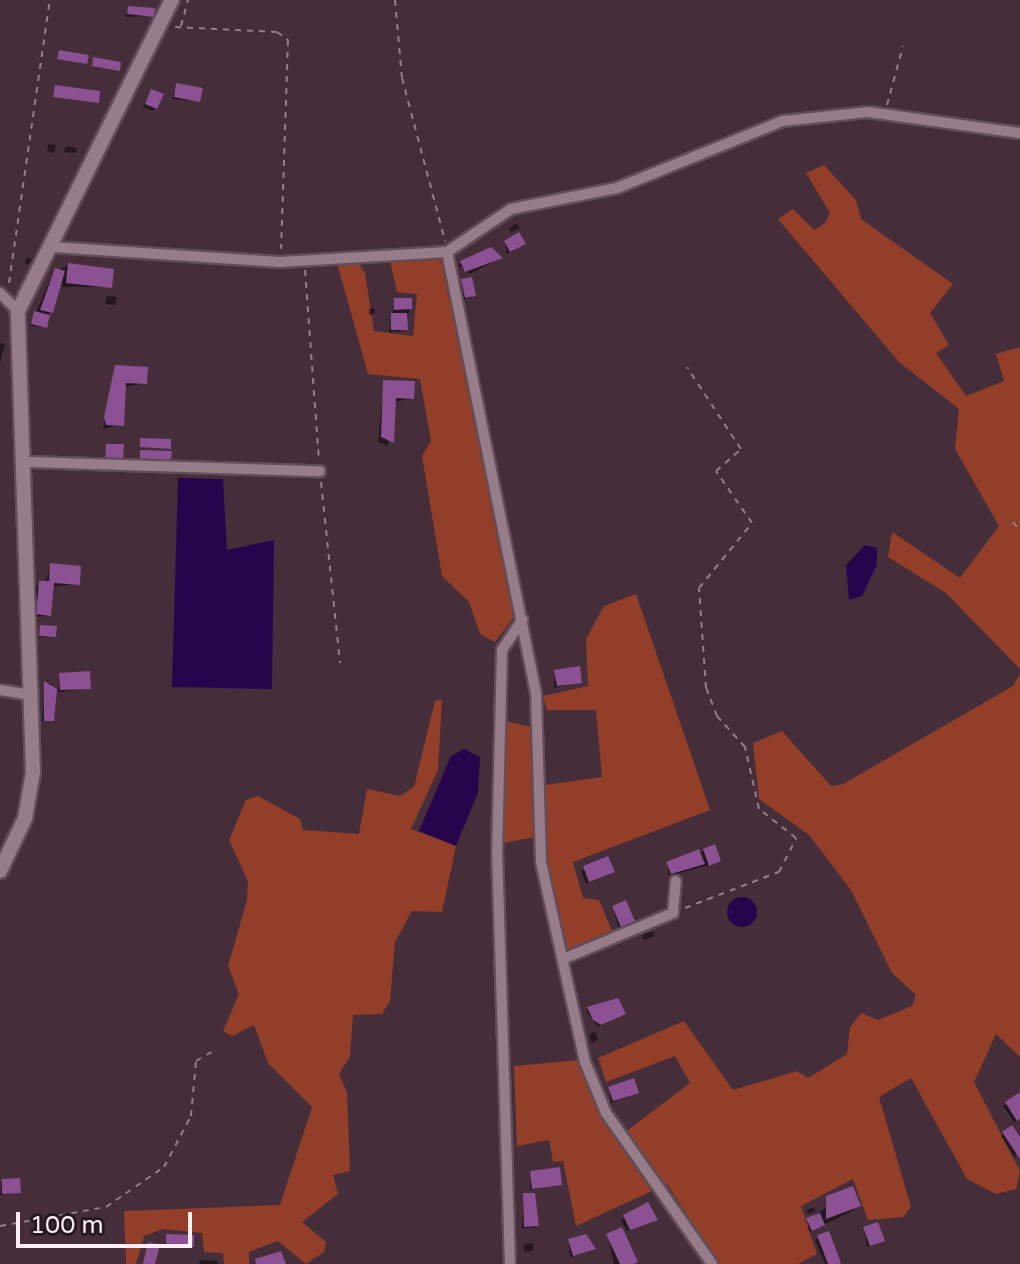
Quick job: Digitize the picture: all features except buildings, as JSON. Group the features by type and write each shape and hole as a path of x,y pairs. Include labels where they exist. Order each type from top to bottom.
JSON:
{"street":[{"path":"0,871 32,796 26,462 18,311 163,25 172,0"},
{"path":"52,247 280,262 447,252 511,209 617,188 745,132 830,115 884,114 1020,133"},
{"path":"447,252 508,575 523,619 536,693 541,862 596,1094 712,1264"},
{"path":"2,295 18,311"},
{"path":"26,462 320,471"},
{"path":"510,1264 497,855 502,650 523,619"},
{"path":"0,690 31,695"},
{"path":"563,959 673,913 676,881"}],"path":[{"path":"2,295 17,259 50,0"},
{"path":"181,27 188,0"},
{"path":"395,0 404,91 447,252"},
{"path":"163,25 277,32 288,40 280,262"},
{"path":"884,114 903,46"},
{"path":"673,913 779,872 796,838 759,809 745,747 717,716 706,688 699,588 752,523 716,471 741,449 687,367"},
{"path":"1013,522 1020,531"},
{"path":"0,1226 106,1207 164,1167 191,1116 196,1061 215,1050"}],"shaded area":[{"path":"824,165 856,200 861,219 953,284 930,313 949,345 936,353 966,396 1004,381 996,354 1020,347 1020,669 946,593 888,557 892,532 960,578 999,526 955,449 959,409 899,362 778,219 793,209 814,230 825,223 830,213 806,173"},
{"path":"441,260 512,603 513,618 495,642 480,634 469,602 442,576 422,456 431,441 420,379 368,374 337,263 357,261 365,273 374,331 413,336 417,294 397,292 390,261"},
{"path":"178,478 223,479 227,550 274,540 272,689 172,687"},
{"path":"865,545 877,548 877,565 862,596 849,600 846,565"},
{"path":"636,594 710,810 573,862 583,898 599,900 613,933 568,951 546,860 545,785 602,777 596,710 547,710 543,696 588,686 586,639 604,606"},
{"path":"1020,674 1020,1057 996,1034 974,1082 1020,1171 1016,1189 996,1194 967,1179 911,1078 879,1097 911,1207 903,1217 868,1220 853,1179 801,1206 817,1254 798,1264 719,1264 667,1184 576,1226 563,1161 553,1162 549,1140 517,1146 514,1066 579,1060 616,1139 690,1083 675,1056 606,1082 598,1058 684,1021 733,1090 797,1071 808,1078 847,1054 850,1027 861,1013 878,1020 912,1006 916,995 892,973 851,890 809,835 759,799 753,743 782,731 831,786 843,784 1013,686"},
{"path":"442,699 438,770 411,829 456,846 442,912 412,911 395,942 390,1001 382,1014 353,1015 350,1056 339,1074 347,1093 350,1171 333,1175 338,1194 302,1222 326,1242 324,1252 306,1264 278,1241 249,1252 249,1264 224,1264 223,1253 204,1252 202,1233 163,1229 144,1236 136,1264 126,1264 124,1211 280,1205 312,1107 268,1063 254,1025 232,1036 223,1031 239,994 228,966 247,900 248,881 229,840 246,800 258,796 300,819 303,830 359,834 367,789 400,796 414,787 435,701"},
{"path":"504,721 532,727 535,837 503,843"},
{"path":"464,749 480,757 478,793 456,846 419,831 451,756"},
{"path":"742,897 753,901 757,912 753,923 742,927 731,923 727,912 731,901"}]}
